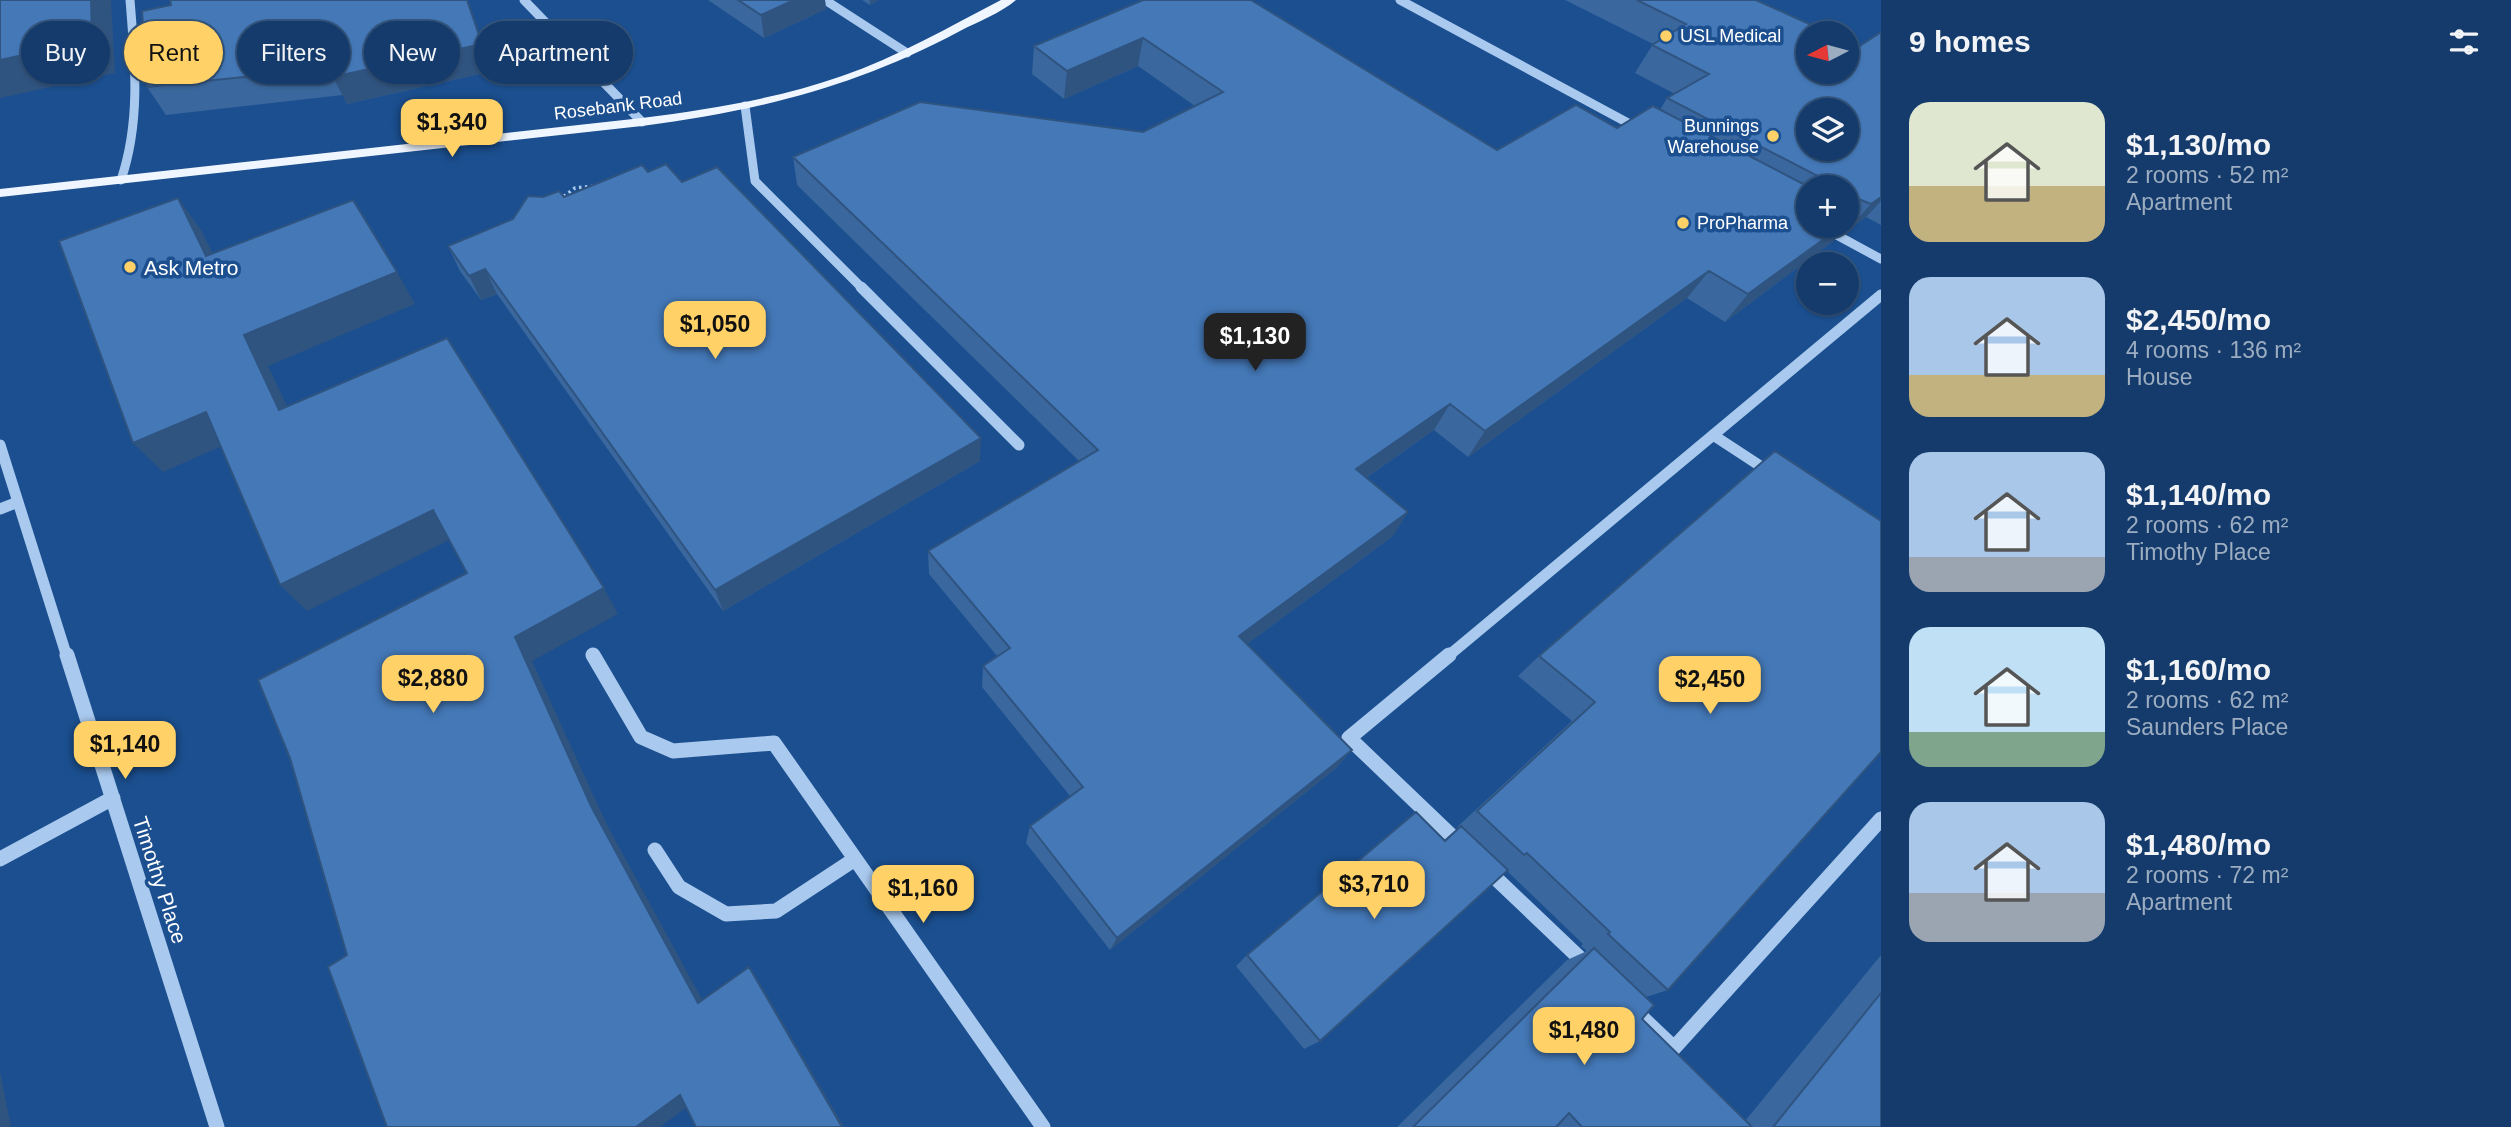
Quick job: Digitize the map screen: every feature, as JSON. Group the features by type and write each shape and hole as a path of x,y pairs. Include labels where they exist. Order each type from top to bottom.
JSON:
{"main road":[{"name":"Rosebank Road","path":"0,193 642,122 745,106 813,91 907,53 1010,0"}],"street":[{"path":"121,180 132,153 136,96 130,0"},
{"path":"524,0 642,122"},
{"path":"825,0 907,53"},
{"path":"745,106 755,181 1018,445"},
{"path":"1842,238 1881,259"},
{"path":"1594,972 1349,738 1881,295"},
{"path":"1713,435 1780,479"},
{"name":"Timothy Place","path":"0,445 217,1127"},
{"path":"0,509 18,502"},
{"path":"592,654 641,737 673,751 774,743 1043,1127"},
{"path":"0,859 113,799"},
{"path":"1624,1001 1674,1048 1881,819"},
{"path":"655,850 679,887 726,914 776,911 855,859"}],"lane":[{"path":"1400,0 1652,136"}],"path":[{"path":"554,204 575,188 598,186"}],"building":[{"path":"0,0 91,0 92,21 21,21 21,55 0,60"},
{"path":"170,0 467,0 474,21 474,46 460,49 460,21 364,21 364,70 350,73 350,21 237,21 237,78 223,79 223,21 143,21 142,11 171,5"},
{"path":"738,0 794,0 761,15"},
{"path":"1143,0 1251,0 1497,150 1576,105 1617,128 1653,106 1796,180 1796,238 1825,238 1806,252 1796,252 1796,259 1748,294 1709,271 1485,431 1450,404 1356,469 1408,512 1239,636 1352,750 1117,938 1030,826 1083,787 983,666 1010,648 928,551 1098,450 793,157 920,102 1143,132 1223,92 1143,38 1067,71 1034,46"},
{"path":"1637,0 1756,0 1802,21 1796,21 1796,84 1859,84 1859,46 1881,32 1881,197 1871,204 1859,199 1859,175 1816,175 1667,98 1709,74 1652,45 1686,24"},
{"path":"147,84 176,84 147,87"},
{"path":"666,164 682,182 717,167 981,438 715,590 485,269 469,276 448,246 513,219 528,196 543,197 559,191 564,197 642,165 648,172"},
{"path":"178,198 206,256 353,200 397,272 244,335 279,410 447,338 604,588 515,637 591,806 698,1003 749,967 842,1127 696,1127 680,1095 636,1127 387,1127 328,967 347,955 290,758 258,680 467,573 433,510 280,585 206,412 133,443 59,241"},
{"path":"1775,451 1881,521 1881,752 1668,990 1527,853 1524,855 1477,811 1595,702 1539,656"},
{"path":"1416,812 1445,841 1461,826 1508,870 1320,1041 1247,955"},
{"path":"1594,948 1654,1005 1642,1019 1752,1127 1582,1127 1569,1113 1556,1127 1413,1127"},
{"path":"1881,993 1881,1127 1773,1127"}],"place":[{"name":"USL Medical","path":"1666,36"},
{"name":"Bunnings Warehouse","path":"1773,136"},
{"name":"ProPharma","path":"1683,223"},
{"name":"Ask Metro","path":"130,267"}]}
